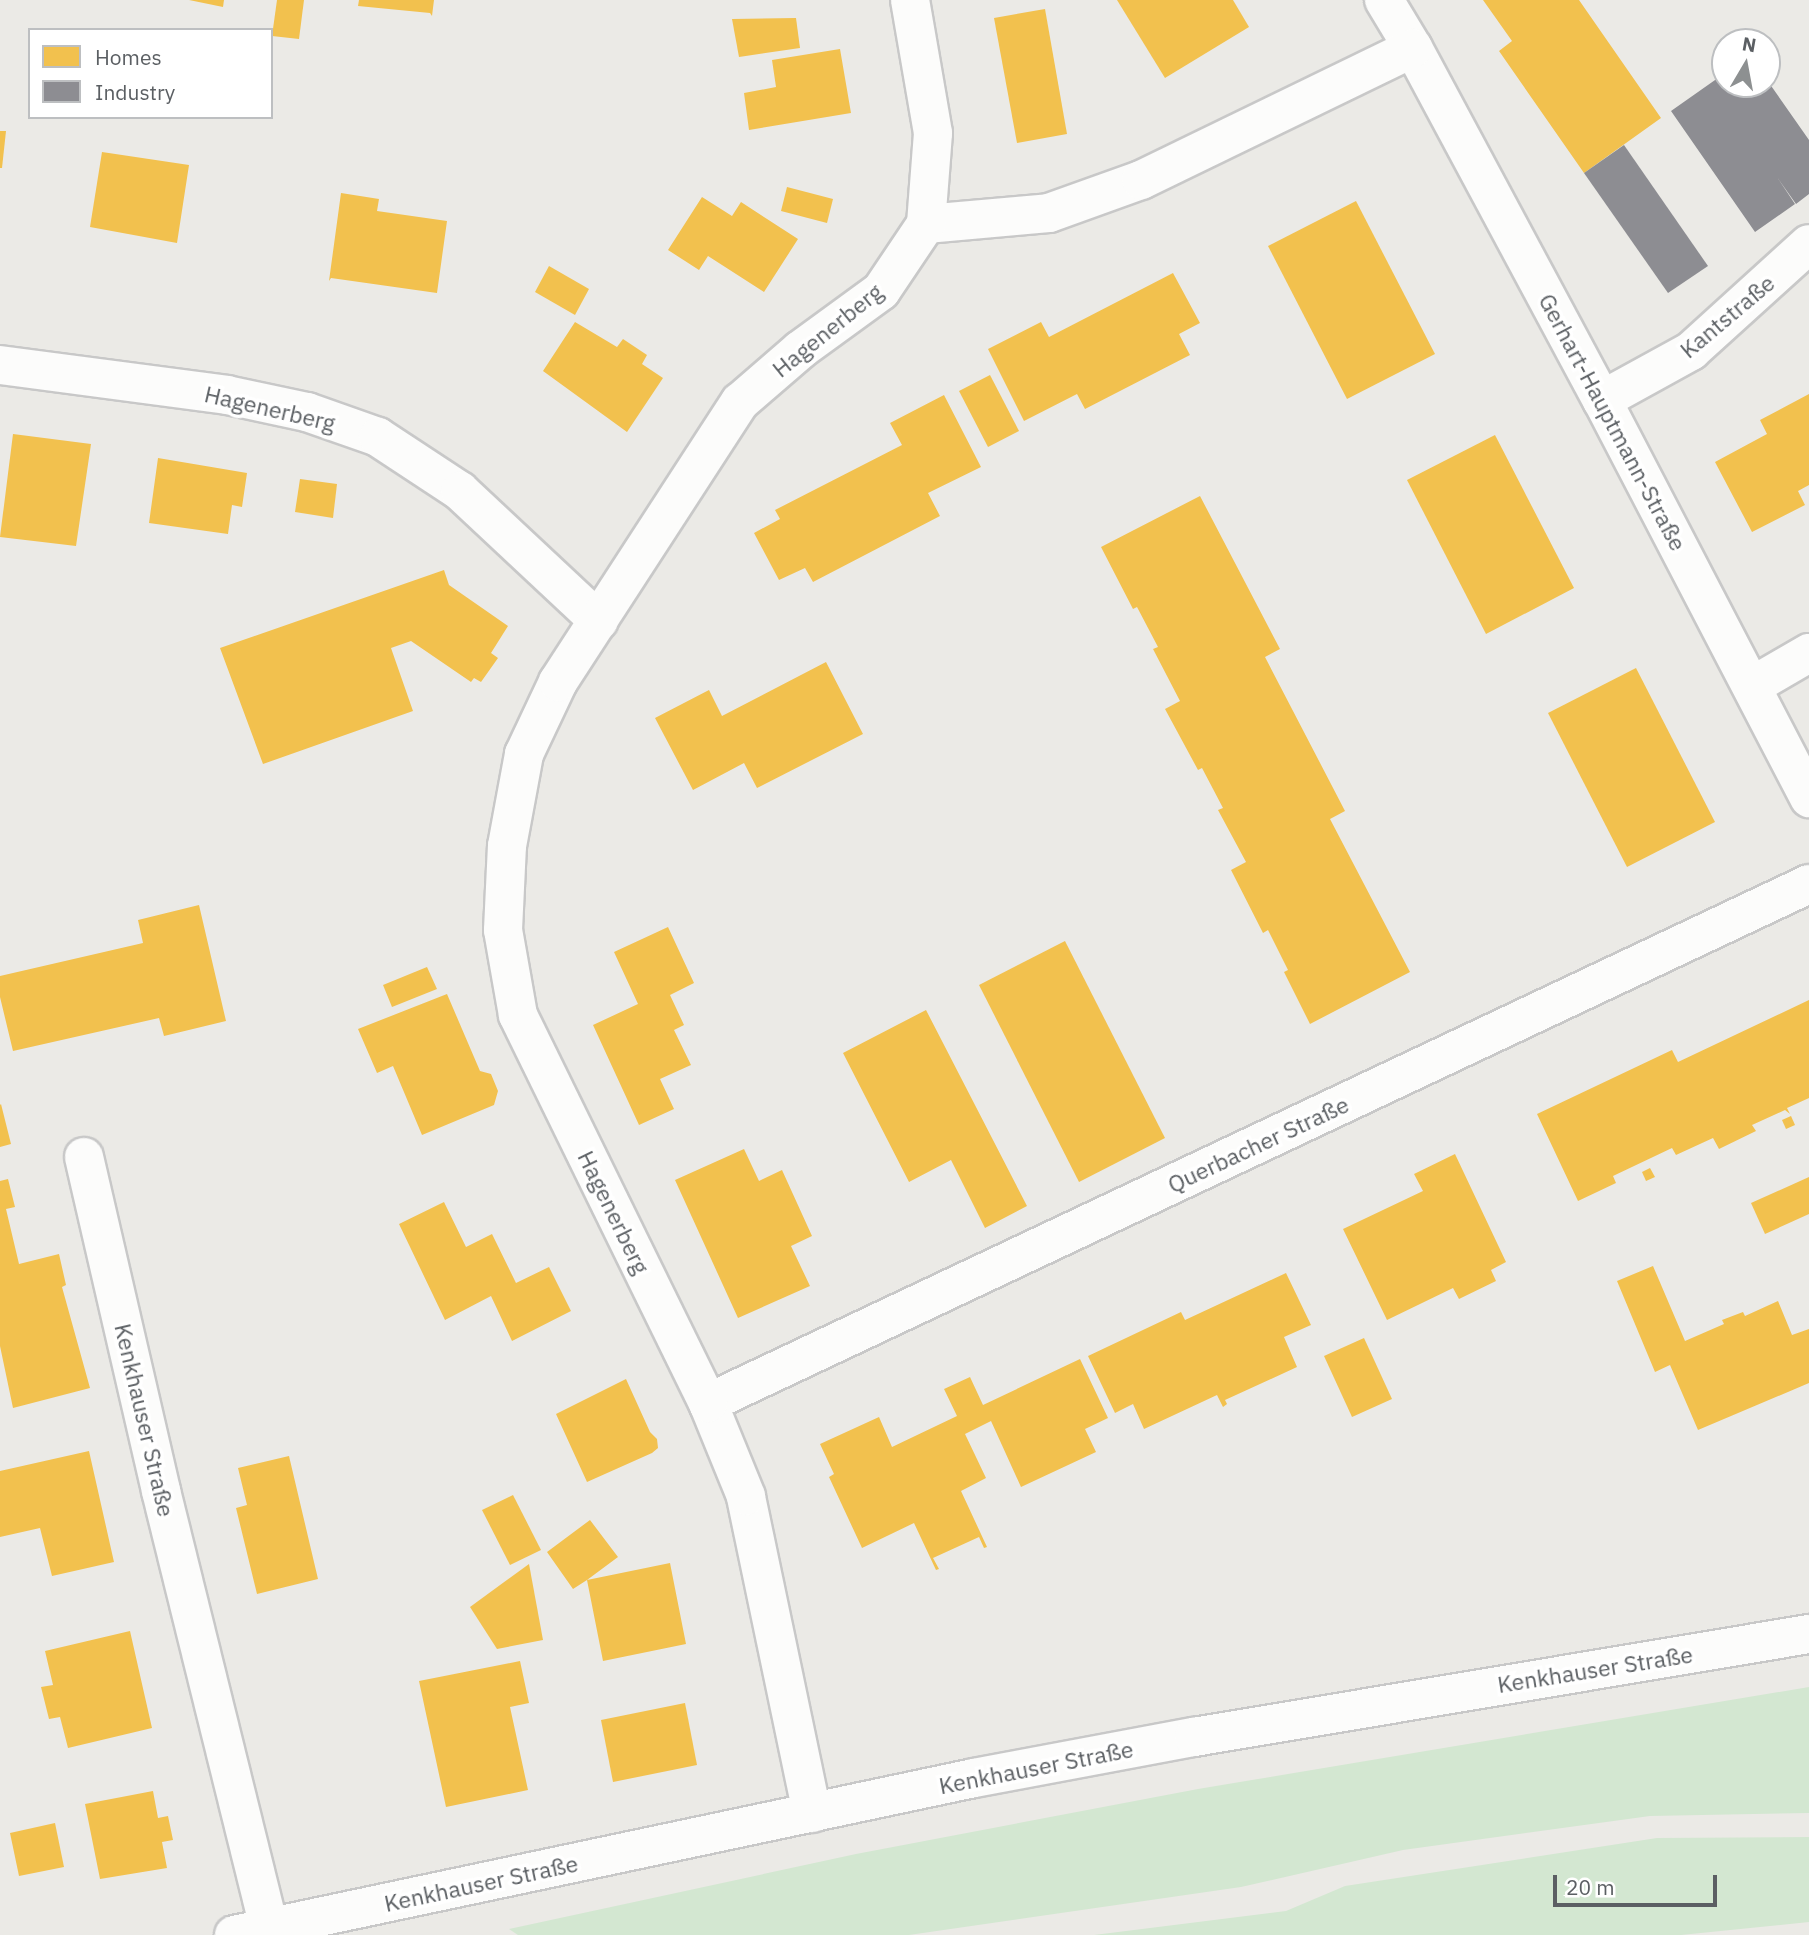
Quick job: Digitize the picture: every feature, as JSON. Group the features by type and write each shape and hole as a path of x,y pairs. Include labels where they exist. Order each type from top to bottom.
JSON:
{"street":[{"name":"Hagenerberg","path":"812,1813 746,1496 708,1403 518,1015 503,930 508,846 524,754 558,681 740,402 800,349 881,291 926,223 933,134 910,0"},
{"name":"Gerhart-Hauptmann-Straße","path":"1384,0 1413,48 1602,400 1809,799"},
{"path":"926,223 1049,213 1130,184 1413,48"},
{"name":"Kantstraße","path":"1602,400 1691,351 1809,244"},
{"name":"Hagenerberg","path":"0,365 226,395 307,412 379,438 460,491 599,621"},
{"path":"1752,686 1809,653"},
{"name":"Querbacher Straße","path":"708,1403 1809,884"},
{"name":"Kenkhauser Straße","path":"84,1157 164,1505 252,1931 812,1813 1194,1737 1809,1634"}],"green space":[{"path":"1809,1687 1809,1813 1650,1816 1403,1850 1241,1887 909,1935 518,1935 509,1929 856,1854 1198,1789"},
{"path":"1809,1837 1809,1922 1681,1935 1094,1935 1286,1911 1345,1886 1657,1838"}],"building: Homes":[{"path":"189,0 224,0 223,7"},
{"path":"277,0 304,0 299,39 273,36"},
{"path":"359,0 434,0 432,16 430,13 358,6"},
{"path":"1117,0 1233,0 1249,27 1165,78"},
{"path":"1483,0 1579,0 1661,118 1584,173 1499,51 1512,41"},
{"path":"1045,9 1067,134 1017,143 994,18"},
{"path":"796,18 800,48 739,57 732,19"},
{"path":"840,49 851,113 749,130 744,93 776,87 772,60"},
{"path":"0,131 6,131 2,168 0,168"},
{"path":"102,152 189,165 177,243 90,227"},
{"path":"787,187 833,199 827,223 781,211"},
{"path":"341,193 379,199 377,211 447,221 437,293 331,278 329,281"},
{"path":"702,197 732,216 741,202 798,239 764,292 708,256 699,270 668,250"},
{"path":"1356,201 1435,354 1347,399 1268,246"},
{"path":"549,266 589,289 575,315 535,292"},
{"path":"1173,273 1200,323 1179,334 1190,355 1085,409 1077,394 1024,421 988,349 1041,322 1049,337"},
{"path":"575,322 617,347 623,339 647,355 642,364 663,378 627,432 543,371"},
{"path":"990,375 1019,431 988,447 959,391"},
{"path":"1809,394 1809,485 1798,491 1805,505 1752,532 1715,462 1767,434 1760,420"},
{"path":"944,395 981,467 928,493 940,516 813,582 805,568 779,580 754,533 780,519 775,510 902,445 890,423"},
{"path":"13,434 91,444 76,546 0,537"},
{"path":"1495,435 1574,588 1486,634 1407,480"},
{"path":"158,458 247,473 242,507 232,505 228,534 149,523"},
{"path":"300,479 337,484 333,518 295,512"},
{"path":"1200,496 1280,649 1265,657 1345,811 1330,819 1410,972 1310,1024 1284,972 1288,970 1268,930 1263,933 1231,870 1246,862 1218,810 1223,808 1202,768 1198,770 1165,709 1180,701 1153,649 1158,647 1137,607 1133,609 1101,547"},
{"path":"444,570 449,585 508,626 491,653 498,658 481,682 474,678 471,682 411,641 391,648 413,711 263,764 220,648"},
{"path":"826,662 863,734 757,788 744,763 693,790 655,718 709,690 722,716"},
{"path":"1636,668 1715,822 1627,867 1548,713"},
{"path":"199,905 226,1021 164,1036 159,1018 13,1051 0,997 0,976 143,943 138,920"},
{"path":"668,927 694,983 670,995 684,1025 674,1030 691,1065 660,1079 674,1109 639,1125 593,1025 638,1004 614,952"},
{"path":"1065,941 1165,1138 1079,1182 979,985"},
{"path":"427,967 437,989 392,1007 383,985"},
{"path":"447,994 480,1071 491,1074 498,1091 494,1105 422,1135 393,1066 377,1073 358,1029"},
{"path":"1809,1000 1809,1098 1787,1108 1790,1114 1785,1110 1752,1125 1756,1131 1719,1149 1713,1138 1676,1155 1672,1148 1613,1176 1616,1183 1578,1201 1537,1114 1672,1050 1678,1062"},
{"path":"926,1010 1027,1206 985,1228 951,1160 909,1182 843,1053"},
{"path":"0,1105 11,1144 0,1147"},
{"path":"1791,1116 1795,1125 1786,1129 1782,1120"},
{"path":"744,1149 759,1181 782,1170 812,1236 791,1246 810,1286 738,1318 675,1180"},
{"path":"1455,1154 1506,1262 1491,1270 1496,1281 1459,1299 1453,1288 1387,1320 1343,1229 1423,1191 1414,1174"},
{"path":"1650,1168 1655,1177 1646,1181 1642,1172"},
{"path":"1809,1177 1809,1214 1765,1234 1751,1203"},
{"path":"8,1179 15,1207 6,1209 19,1264 59,1254 66,1285 62,1287 90,1388 13,1408 0,1346 0,1181"},
{"path":"444,1202 466,1247 492,1234 516,1283 549,1267 571,1311 512,1341 491,1296 445,1320 399,1224"},
{"path":"1653,1266 1685,1341 1724,1324 1722,1320 1743,1312 1745,1316 1778,1301 1792,1335 1809,1329 1809,1383 1698,1430 1670,1365 1655,1372 1617,1281"},
{"path":"1286,1273 1311,1325 1284,1337 1297,1367 1225,1400 1227,1404 1223,1407 1217,1395 1144,1429 1133,1404 1115,1413 1088,1356 1181,1312 1185,1320"},
{"path":"1364,1338 1392,1399 1352,1417 1324,1356"},
{"path":"1080,1359 1108,1418 1085,1429 1096,1452 1021,1487 991,1421 965,1434 986,1478 961,1491 987,1547 984,1548 979,1537 933,1558 939,1569 936,1570 914,1523 862,1548 829,1477 834,1474 820,1444 879,1417 892,1447 957,1416 944,1389 970,1377 983,1405"},
{"path":"626,1379 650,1432 657,1439 658,1448 587,1482 556,1414"},
{"path":"89,1451 114,1562 52,1576 40,1528 0,1537 0,1471"},
{"path":"289,1456 318,1579 257,1594 236,1508 247,1505 238,1468"},
{"path":"513,1495 541,1550 510,1565 482,1510"},
{"path":"590,1520 618,1557 573,1589 547,1552"},
{"path":"670,1563 686,1644 603,1661 587,1580"},
{"path":"529,1564 543,1640 497,1649 470,1607"},
{"path":"130,1631 152,1728 68,1748 60,1717 49,1719 41,1687 53,1685 45,1651"},
{"path":"520,1661 529,1703 510,1707 528,1790 446,1807 419,1681"},
{"path":"685,1703 697,1765 613,1782 601,1720"},
{"path":"153,1791 158,1818 168,1816 173,1840 162,1842 167,1868 100,1879 85,1804"},
{"path":"55,1823 64,1867 19,1876 10,1833"}],"building: Industry":[{"path":"1711,83 1711,98 1780,98 1809,140 1809,194 1796,204 1777,177 1795,204 1755,232 1671,111"},
{"path":"1624,145 1708,266 1668,293 1584,173"}]}
